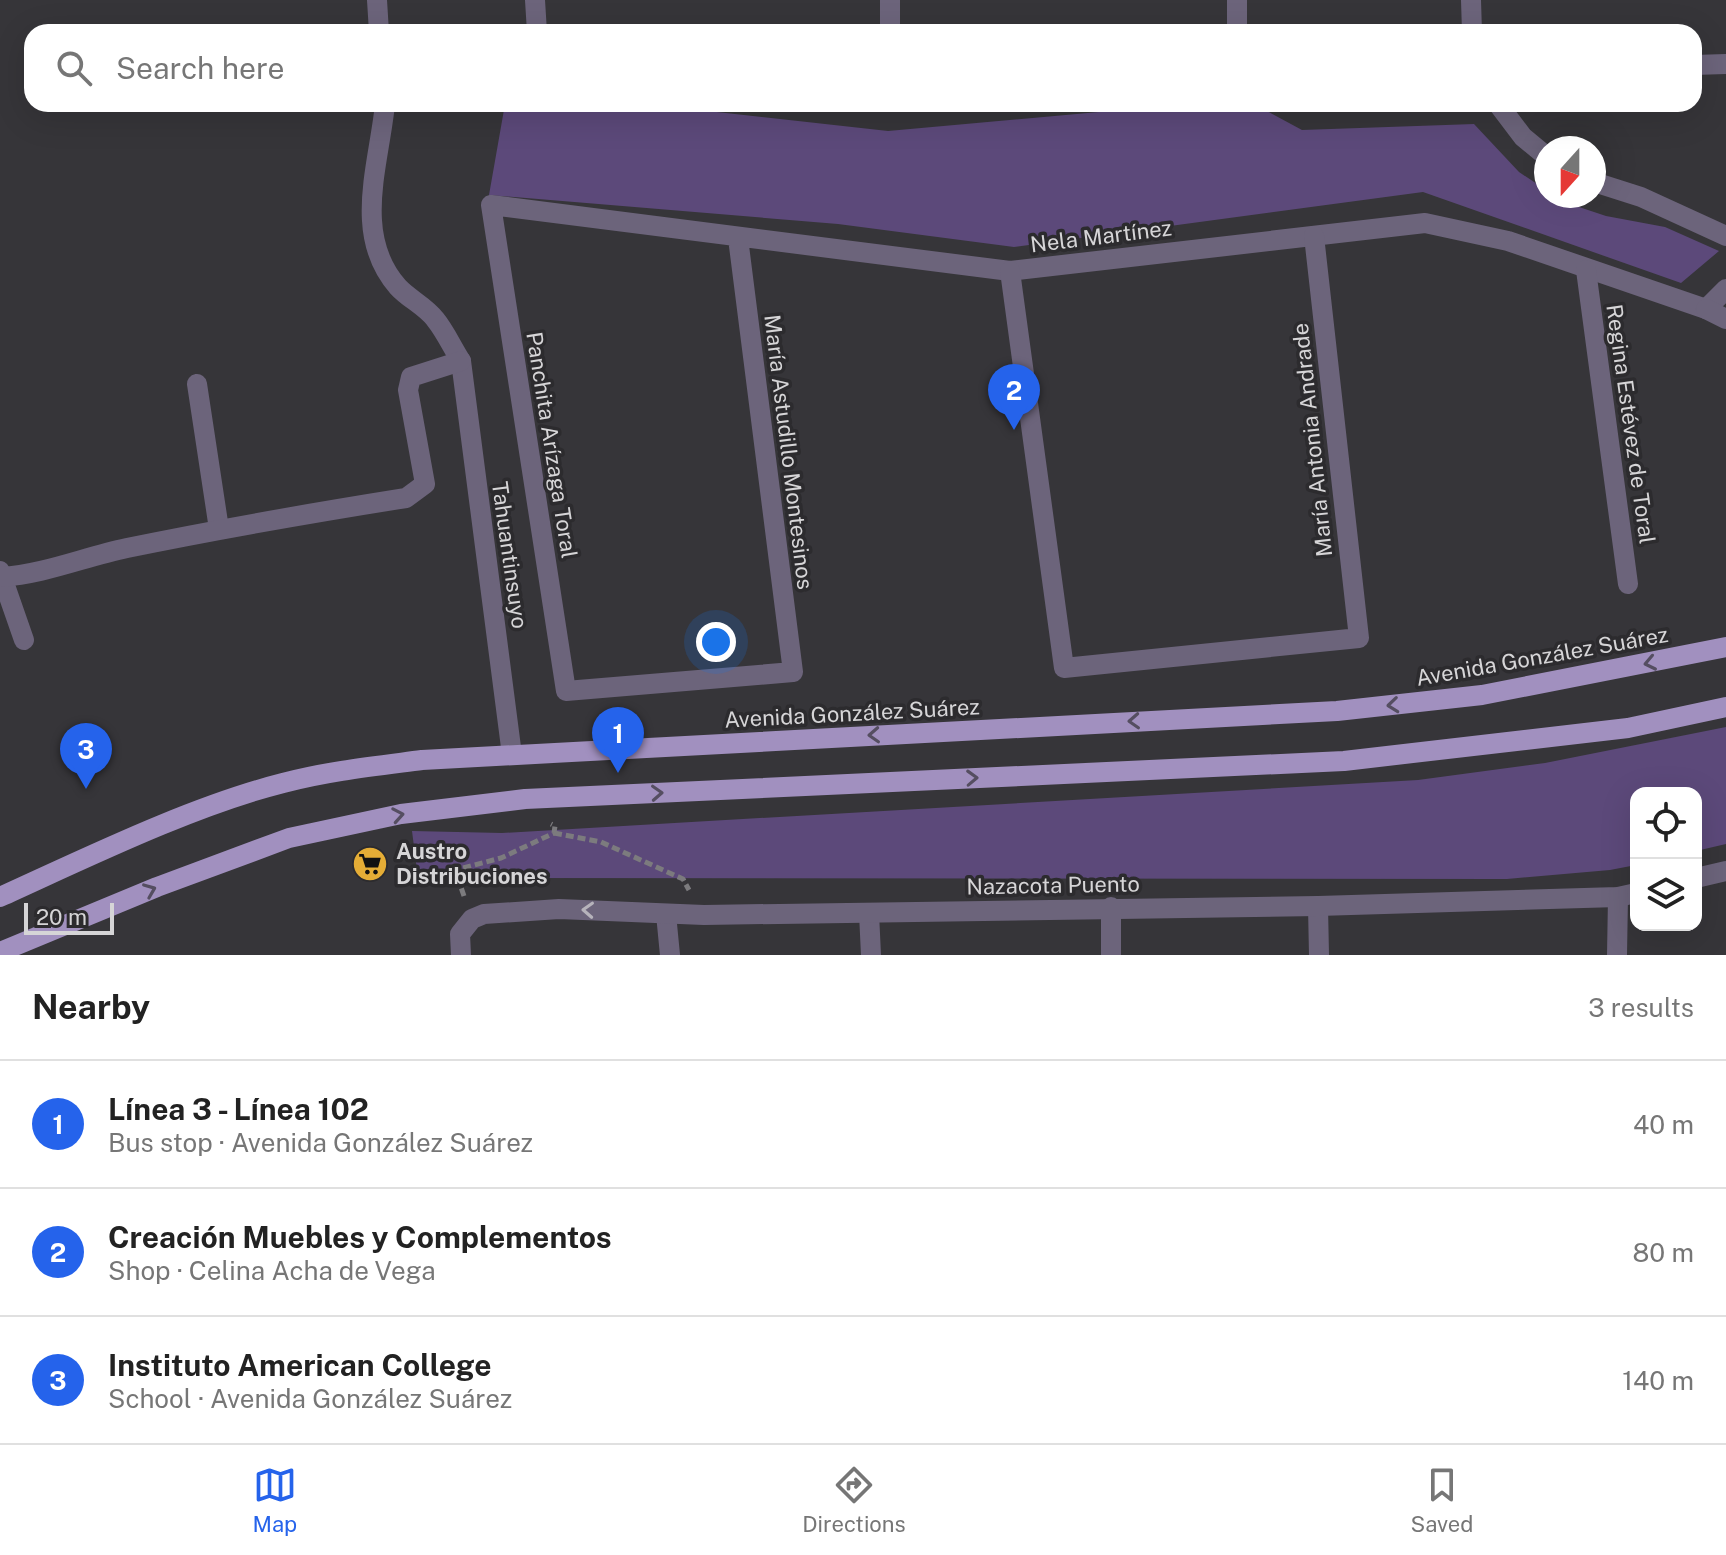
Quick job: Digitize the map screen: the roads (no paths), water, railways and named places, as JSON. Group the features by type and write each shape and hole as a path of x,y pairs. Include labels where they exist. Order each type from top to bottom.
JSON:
{"main road":[{"name":"Avenida González Suárez","path":"0,897 214,806 283,783 409,761 1337,711 1482,695 1726,647"},
{"path":"0,952 157,887 289,838 401,814 525,799 1344,761 1628,728 1726,707"}],"street":[{"path":"377,0 378,24"},
{"path":"535,0 536,24"},
{"path":"890,0 890,24"},
{"path":"1237,0 1237,24"},
{"path":"1471,0 1472,24"},
{"path":"1702,65 1726,64"},
{"path":"1,577 32,575 112,551 219,529 406,498 425,484 408,390 411,377 461,361 435,318 398,288 383,268 373,233 370,204 384,112"},
{"path":"1504,112 1534,146"},
{"path":"1606,186 1641,197 1726,236"},
{"name":"Nela Martínez","path":"491,205 1010,271 1425,223 1508,241 1706,309 1726,319"},
{"name":"Panchita Arízaga Toral","path":"491,205 566,691 793,672"},
{"name":"María Antonia Andrade","path":"1010,271 1064,668 1359,638 1314,236"},
{"name":"María Astudillo Montesinos","path":"738,238 793,672"},
{"name":"Regina Estévez de Toral","path":"1586,270 1628,584"},
{"path":"1706,309 1726,289"},
{"name":"Tahuantinsuyo","path":"461,361 512,755"},
{"path":"197,384 219,529"},
{"path":"0,571 24,640"},
{"path":"1702,877 1726,871"},
{"path":"1617,955 1627,895"},
{"name":"Nazacota Puento","path":"461,955 460,934 472,919 484,914 559,909 666,914 869,913 1318,906 1627,895"},
{"path":"1318,906 1319,955"},
{"path":"1111,907 1111,955"},
{"path":"869,913 871,955"},
{"path":"666,914 670,955"}],"place":[{"name":"Creación Muebles y Complementos","path":"1014,430"},
{"name":"Línea 3 - Línea 102","path":"618,773"},
{"name":"Instituto American College","path":"86,789"},
{"name":"Austro Distribuciones","path":"370,864"}]}
